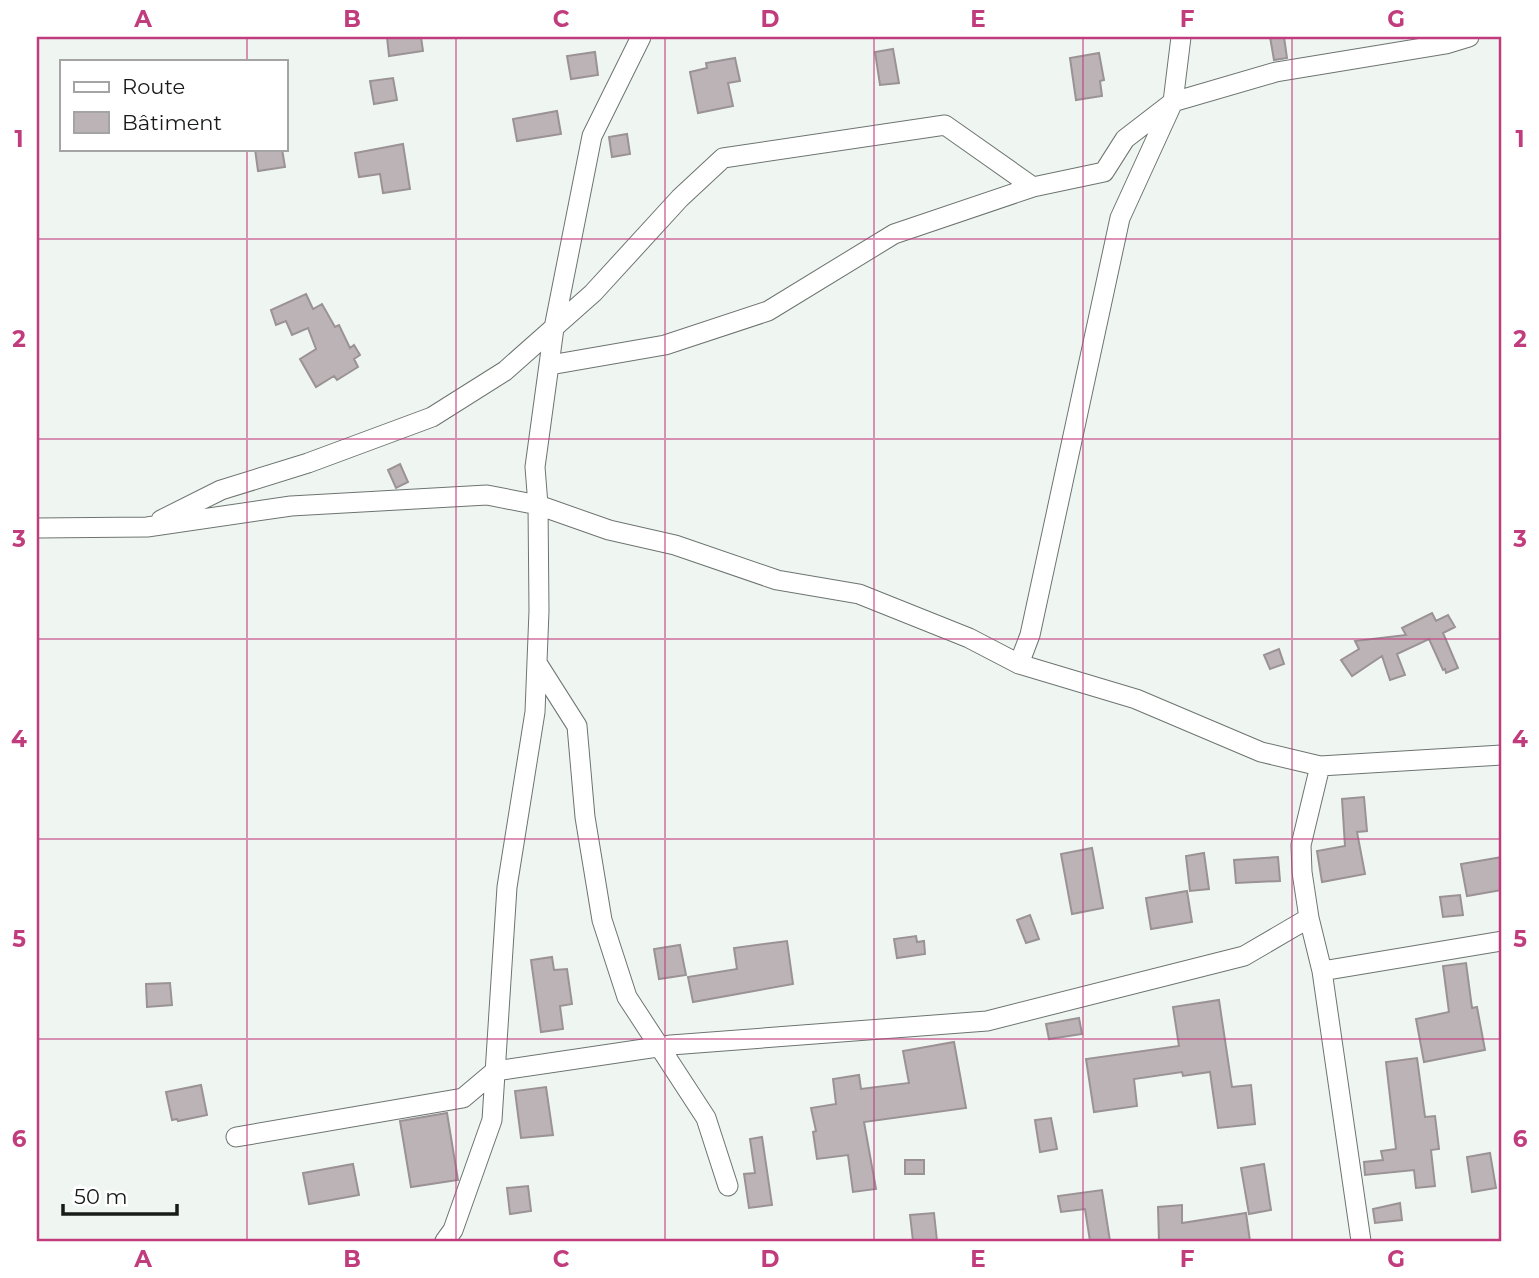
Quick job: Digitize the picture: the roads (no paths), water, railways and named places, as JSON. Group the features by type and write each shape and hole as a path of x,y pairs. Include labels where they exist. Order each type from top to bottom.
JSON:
{"street":[{"path":"446,1241 453,1230 492,1120 507,887 534,712 538,505 535,467 554,328 592,136 642,37"},
{"path":"1019,664 1030,635 1120,218 1173,102 1181,37"},
{"path":"550,365 665,345 768,311 894,234 1033,187 1104,172 1125,139 1173,102 1276,72 1446,44 1469,37"},
{"path":"147,527 221,490 308,463 432,416 505,371 593,293 680,198 723,158 945,125 1033,187"},
{"path":"37,528 147,527 291,506 488,495 538,505 609,530 674,545 777,580 859,594 969,638 1019,664 1136,699 1261,752 1321,766 1502,755"},
{"path":"537,663 576,726 585,817 602,920 627,996 706,1118 728,1186"},
{"path":"1321,766 1301,845 1301,872 1322,971 1361,1241"},
{"path":"236,1137 463,1098 495,1071 660,1046 987,1021 1244,956 1309,918"},
{"path":"1322,971 1502,941"}]}
